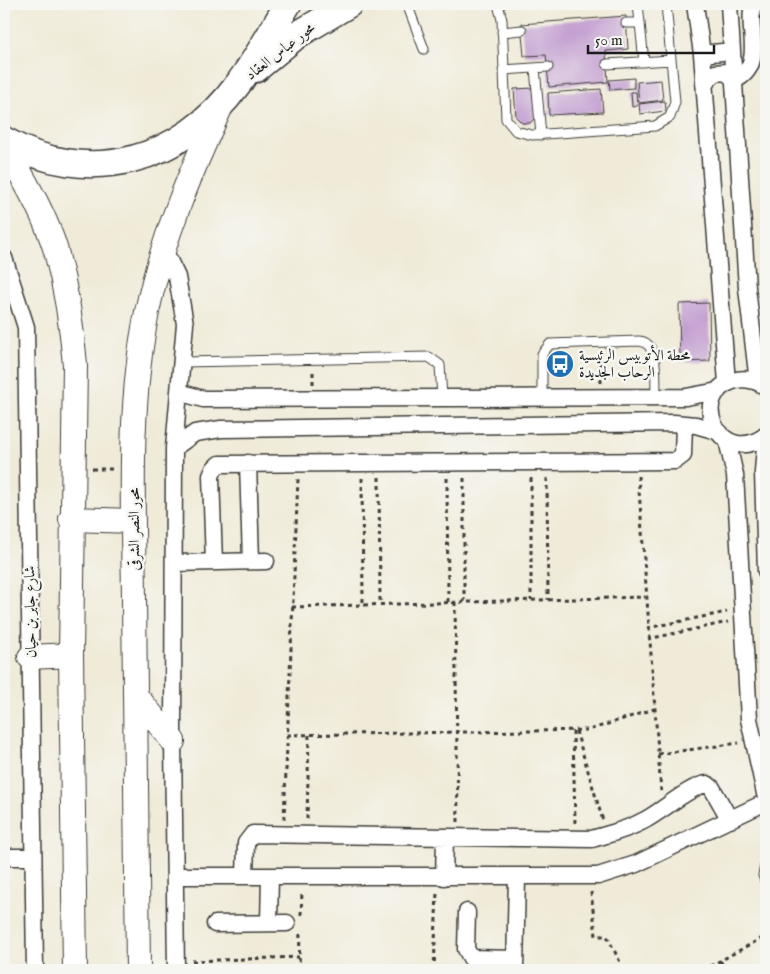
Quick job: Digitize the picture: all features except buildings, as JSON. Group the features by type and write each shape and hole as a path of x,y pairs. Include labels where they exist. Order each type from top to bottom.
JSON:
{"main road":[{"path":"4,140 40,158 84,165 114,163 154,152 176,141 197,127 230,94 288,4"},
{"name":"محور عباس العقاد","path":"230,94 297,35 349,4"}],"street":[{"path":"695,4 702,54 722,387 711,407 713,424 722,436 735,475 749,719 766,798"},
{"path":"179,392 203,399 656,397 696,396 742,379 762,385 747,288 729,4"},
{"path":"735,80 748,70 752,63 751,24 753,4"},
{"path":"702,54 732,51"},
{"path":"704,84 710,75 719,72 726,72 735,80"},
{"name":"محور النصر الشرقى","path":"138,970 133,521 138,363 147,312 163,248 182,194 230,94"},
{"path":"4,144 29,188 55,250 71,320 74,365 71,655 75,970"},
{"path":"163,248 177,277 184,309 183,362 174,448 173,741 176,966"},
{"name":"شارع جابر بن حيان","path":"4,258 26,327 35,970"},
{"path":"174,448 195,433 208,429 684,424 743,444 759,440 766,435"},
{"path":"214,562 211,476 219,464 675,461 681,458 684,424"},
{"path":"766,435 762,472 766,571"},
{"path":"175,562 259,561 248,463"},
{"path":"71,519 133,521"},
{"path":"30,657 71,655"},
{"path":"135,695 173,741"},
{"path":"245,876 246,843 248,837 253,834 592,839 643,821 694,787 707,784 712,788 730,820"},
{"path":"175,876 590,876 617,871 636,864 766,802"},
{"path":"441,877 452,838"},
{"path":"4,857 33,857"},
{"path":"269,923 270,876"},
{"path":"467,912 466,949 471,958 515,964 517,877"},
{"path":"215,924 287,923"}],"lane":[{"path":"407,4 424,49"},
{"path":"498,4 502,32 506,119 516,131 524,134 656,126 670,117 675,102 666,4"},
{"path":"638,4 644,62"},
{"path":"626,24 640,22"},
{"path":"502,32 522,30"},
{"path":"607,64 671,60"},
{"path":"503,70 548,67"},
{"path":"536,68 541,134"},
{"path":"542,398 542,354 547,346 558,342 643,342 650,346 653,353 656,397"},
{"path":"183,362 433,359 440,365 442,398"},
{"path":"766,862 763,875 766,883"}],"path":[{"path":"600,342 601,397"},
{"path":"313,359 313,398"},
{"path":"530,461 531,600"},
{"path":"547,461 548,600"},
{"path":"637,461 647,628 662,810"},
{"path":"362,462 363,605"},
{"path":"379,462 380,604"},
{"path":"447,462 448,602"},
{"path":"464,462 464,602"},
{"path":"283,834 299,463"},
{"path":"72,469 134,469"},
{"path":"292,607 645,597"},
{"path":"452,838 456,733 455,602"},
{"path":"647,628 742,614"},
{"path":"648,639 742,614"},
{"path":"287,735 574,731 602,727 654,709"},
{"path":"574,731 607,835"},
{"path":"574,731 575,840"},
{"path":"307,835 309,735"},
{"path":"658,754 753,740"},
{"path":"590,876 596,936 607,936 624,970"},
{"path":"434,970 441,877"},
{"path":"702,970 766,936"},
{"path":"176,966 299,957"},
{"path":"720,960 726,970"}],"place":[{"name":"محطة الأتوبيس الرئيسية الرحاب الجديدة","path":"560,364"}]}
